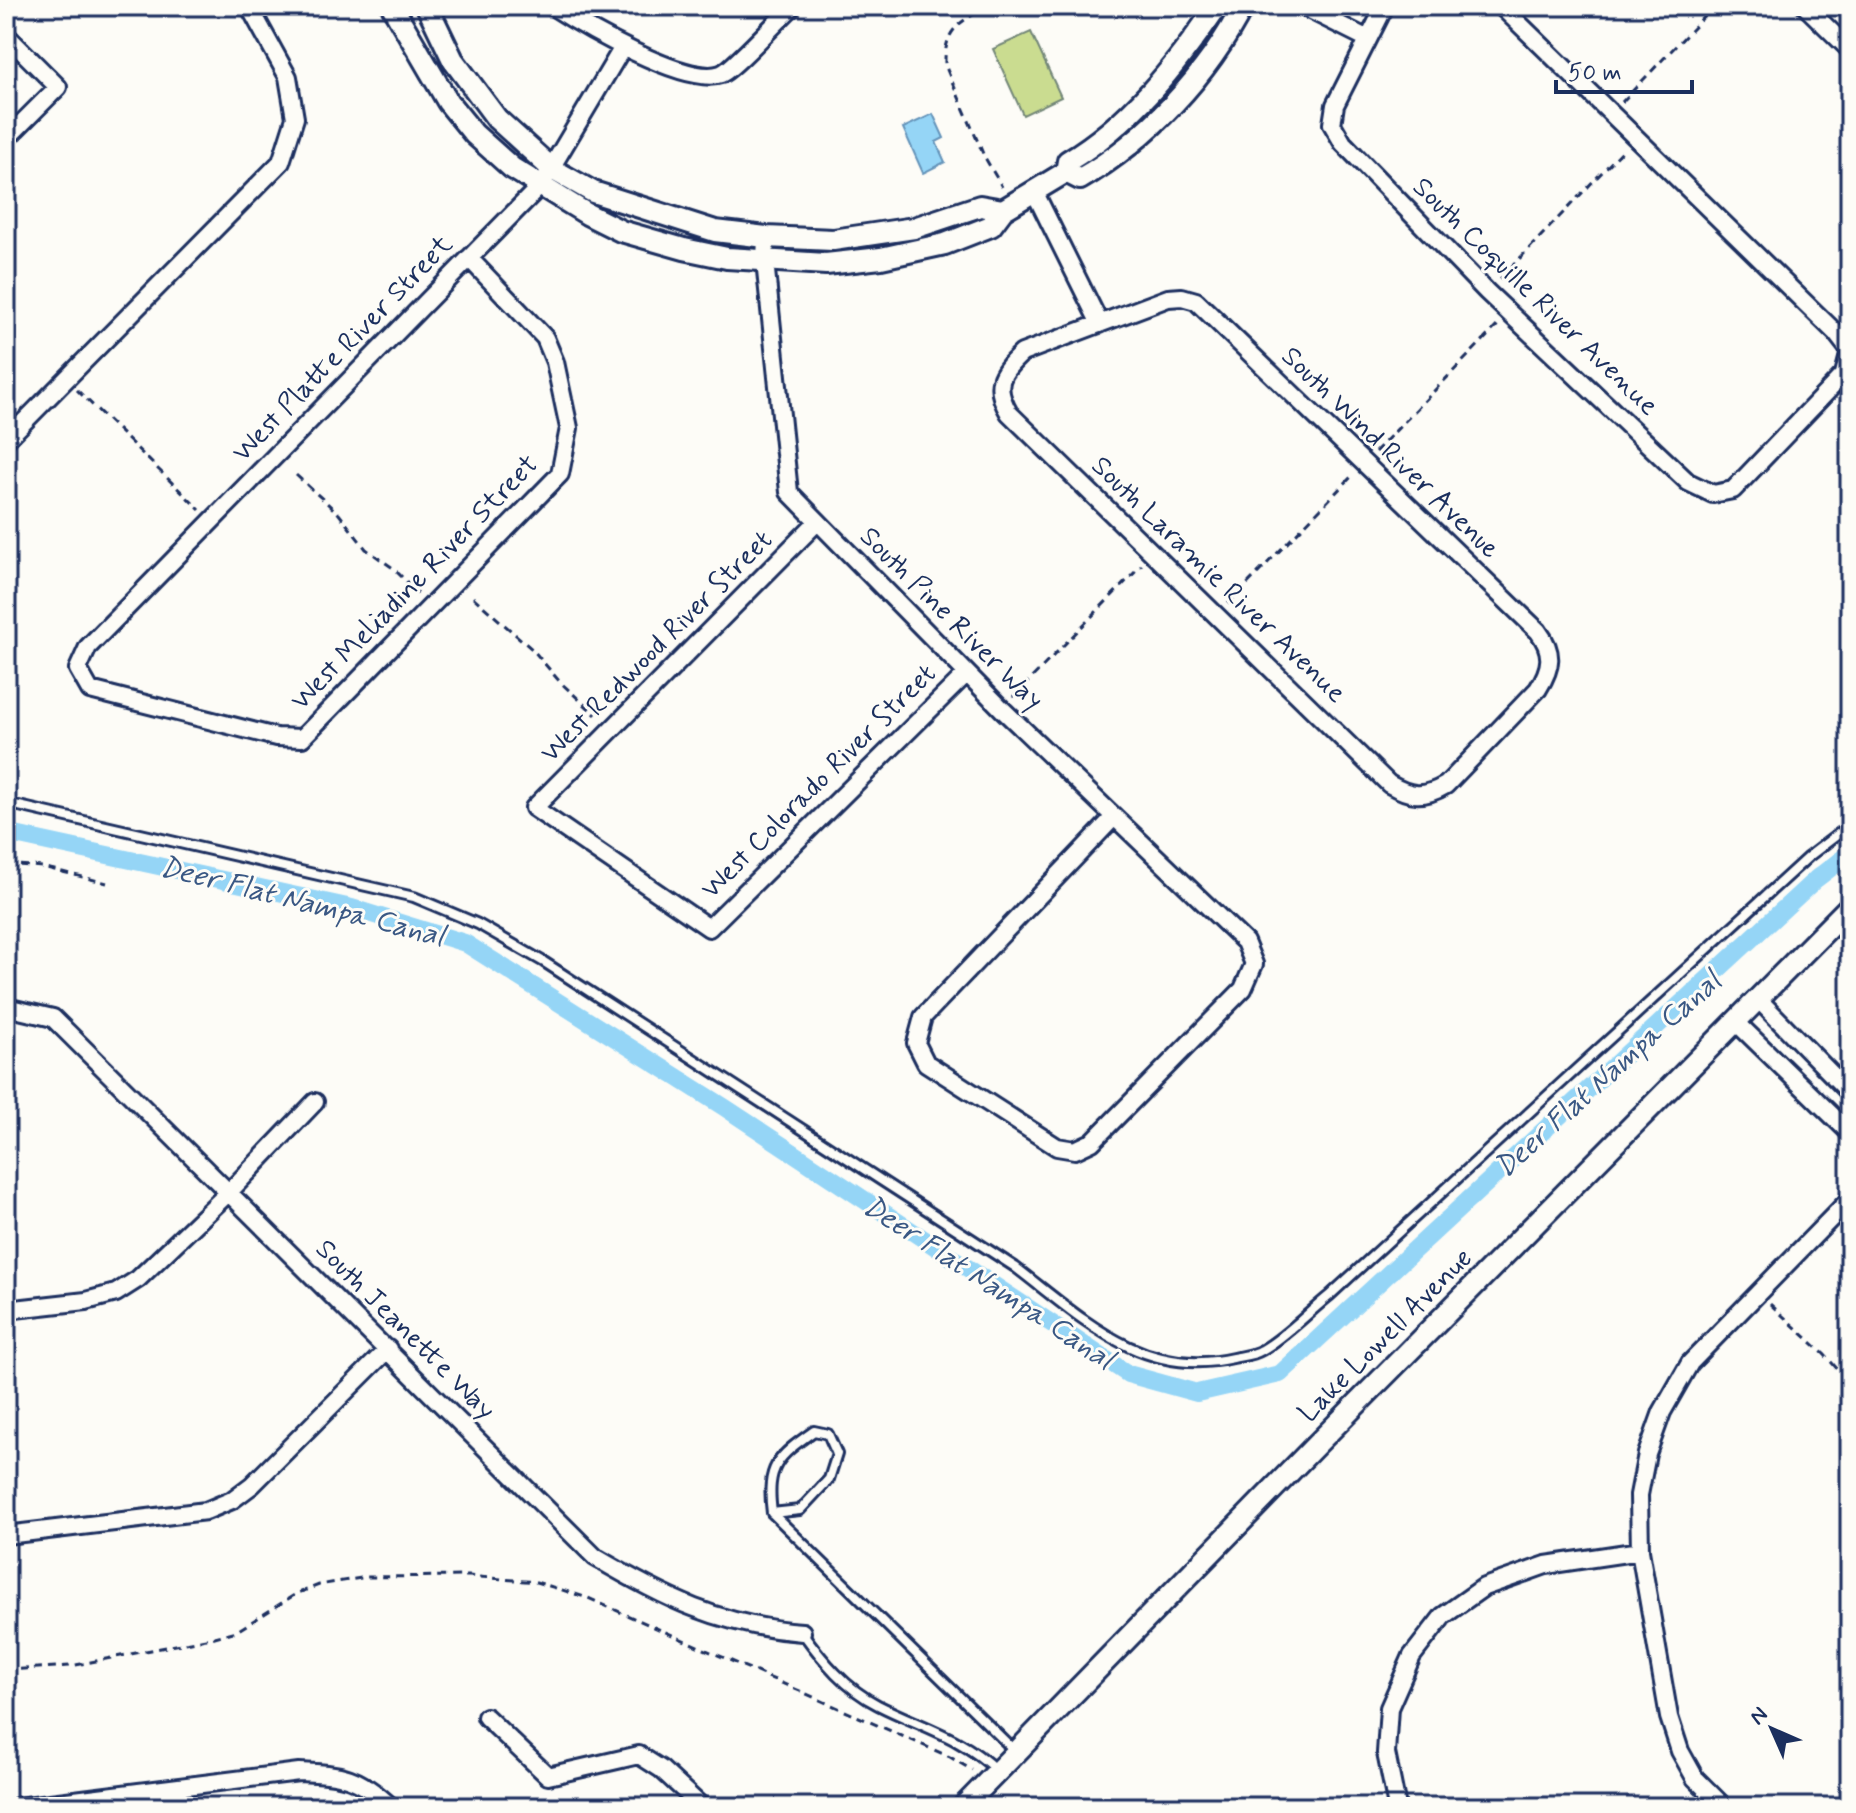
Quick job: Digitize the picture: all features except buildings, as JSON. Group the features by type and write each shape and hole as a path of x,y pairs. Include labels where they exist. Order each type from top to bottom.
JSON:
{"street":[{"path":"6,440 281,162 295,118 288,77 249,6"},
{"path":"392,6 448,102 474,134 512,168 715,231 766,237 833,240 914,228 980,206 1007,207"},
{"path":"427,6 453,60 497,119 546,177 587,214 621,231 727,258 826,264 881,258 945,244 991,226 1007,207 1066,172 1068,161 1115,127 1149,95 1186,51 1217,6"},
{"path":"552,6 623,47 701,78 723,74 793,6"},
{"path":"1066,172 1080,179 1132,143 1206,64 1243,6"},
{"path":"1302,6 1368,39 1385,6"},
{"path":"1501,6 1836,333 1850,351"},
{"path":"1805,6 1850,50"},
{"path":"6,35 58,87 6,139"},
{"name":"South Coquille River Avenue","path":"1368,39 1335,105 1332,124 1343,143 1487,292 1688,482 1713,494 1733,490 1844,374 1850,351"},
{"name":"West Platte River Street","path":"78,669 88,647 546,177 623,47"},
{"path":"1034,191 1100,324"},
{"name":"South Pine River Way","path":"766,237 765,261 789,492 966,674 1245,942 1254,964 1243,989 1092,1142 1075,1150 1057,1147 926,1063 916,1043 923,1017 1114,817"},
{"name":"West Meliadine River Street","path":"78,669 90,690 276,737 302,738 560,474 569,428 555,362 545,338 469,258"},
{"name":"South Wind River Avenue","path":"1100,324 1168,298 1182,297 1196,301 1548,644 1551,657 1547,675 1528,700 1446,785 1418,796"},
{"name":"South Laramie River Avenue","path":"1100,324 1022,353 1007,367 999,384 1001,399 1009,413 1389,784 1405,794 1418,796"},
{"name":"West Redwood River Street","path":"709,928 534,808 817,522"},
{"name":"West Colorado River Street","path":"709,928 966,674"},
{"name":"Lake Lowell Avenue","path":"963,1807 1850,906"},
{"path":"1759,1000 1850,1093"},
{"name":"South Jeanette Way","path":"6,1007 53,1018 595,1557 690,1608 761,1629 802,1632"},
{"path":"1736,1022 1850,1133"},
{"path":"6,1310 86,1301 116,1293 138,1279 229,1192 315,1102"},
{"path":"1724,1807 1695,1778 1680,1751 1669,1717 1640,1551 1639,1495 1647,1454 1662,1412 1690,1363 1850,1199"},
{"path":"6,1535 206,1511 232,1500 252,1485 388,1349"},
{"path":"1397,1807 1386,1753 1389,1708 1412,1656 1443,1616 1484,1587 1546,1565 1640,1551"},
{"path":"486,1717 548,1776 639,1755 661,1769 702,1807"},
{"path":"18,1807 299,1772 337,1774 361,1783 391,1807"}],"lane":[{"path":"6,803 414,897 478,924 544,962 1015,1267 1081,1318 1132,1350 1165,1361 1212,1363 1262,1351 1329,1296 1808,857 1850,825"},
{"path":"772,1513 800,1510 829,1479 837,1454 828,1434 814,1431 784,1452 772,1470 769,1490 772,1513 1016,1752"},
{"path":"802,1632 828,1667 864,1697 967,1745 994,1776"}],"path":[{"path":"989,6 954,28 944,50 945,65 1007,207"},
{"path":"1612,114 1714,6"},
{"path":"1487,292 1636,137"},
{"path":"66,379 211,522"},
{"path":"296,475 339,514 366,549 393,568 418,593"},
{"path":"1002,709 1153,553"},
{"path":"473,597 533,650 560,682 596,715"},
{"path":"6,864 42,867 107,883"},
{"path":"1759,1293 1850,1383"},
{"path":"6,1670 71,1666 211,1638 237,1631 296,1594 319,1585 367,1577 469,1576 536,1582 588,1598 994,1776"}],"green space":[{"path":"1031,32 1061,97 1023,115 993,49"}],"water":[{"path":"933,114 944,138 936,142 945,162 923,173 903,128"}],"waterway":[{"name":"Deer Flat Nampa Canal","path":"6,833 352,908 465,943 724,1107 1128,1374 1197,1393 1280,1374 1816,879 1850,853"}]}
